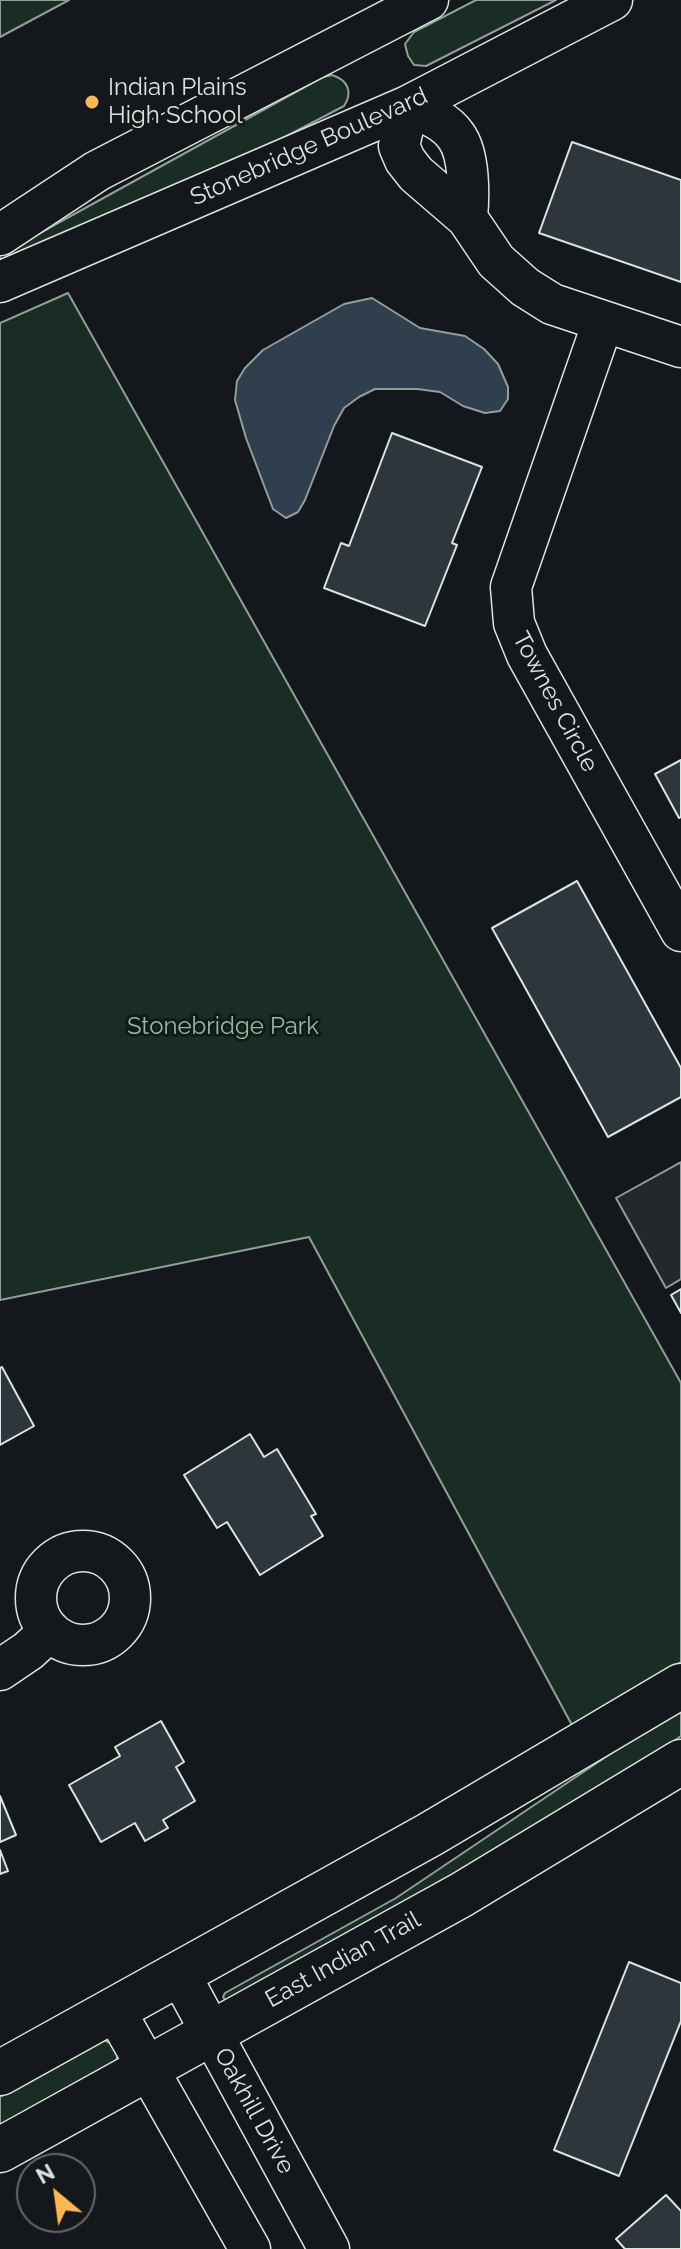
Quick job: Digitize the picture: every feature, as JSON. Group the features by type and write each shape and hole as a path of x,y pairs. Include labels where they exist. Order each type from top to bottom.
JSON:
{"main road":[{"path":"0,2073 442,1828 681,1686"},
{"name":"East Indian Trail","path":"0,2150 461,1895 681,1762"}],"street":[{"path":"0,235 97,171 428,0"},
{"name":"Stonebridge Boulevard","path":"0,282 408,106 612,0"},
{"path":"467,218 469,189 457,137 434,116 408,106 399,146 405,160 416,174 467,218 496,261 525,287 552,304 681,347"},
{"name":"Townes Circle","path":"603,322 511,587 514,623 527,655 681,931"},
{"path":"0,1670 50,1631"},
{"name":"Oakhill Drive","path":"179,1973 329,2249"},
{"path":"114,2009 250,2249"}],"green space":[{"path":"0,0 69,0 0,37"},
{"path":"476,0 556,0 426,66 414,65 405,44 414,32"},
{"path":"332,75 347,87 344,106 0,277 0,255 323,77"},
{"name":"Stonebridge Park","path":"68,293 681,1383 681,1662 573,1727 309,1237 0,1300 0,323"},
{"path":"681,1710 681,1736 646,1760 520,1837 231,2000 223,1997 225,1993 396,1898 625,1744"},
{"path":"104,2040 114,2045 118,2055 116,2060 0,2125 0,2097"}],"shaded area":[{"path":"681,1162 681,1279 666,1288 616,1198"}],"water":[{"path":"372,298 420,328 465,336 484,349 498,364 508,387 508,399 500,411 485,413 463,406 440,392 417,389 375,389 359,397 344,408 334,426 298,512 286,518 273,509 246,438 235,400 237,381 263,350 344,304"}],"building":[{"path":"572,142 681,180 681,282 539,233"},
{"path":"392,433 482,467 452,543 457,545 425,626 324,588 341,543 349,546"},
{"path":"681,760 681,817 679,818 655,774"},
{"path":"577,881 681,1068 681,1097 608,1137 492,928"},
{"path":"681,1289 681,1313 671,1295"},
{"path":"0,1368 34,1426 0,1445"},
{"path":"250,1434 264,1457 277,1449 316,1514 311,1516 323,1536 260,1575 227,1522 217,1528 184,1475"},
{"path":"161,1721 184,1762 176,1767 195,1801 163,1820 168,1828 145,1841 135,1823 101,1842 69,1785 120,1756 115,1747"},
{"path":"0,1796 16,1835 0,1842"},
{"path":"0,1850 8,1871 0,1874"},
{"path":"629,1962 681,1983 681,2021 619,2176 554,2150"},
{"path":"666,2195 681,2211 681,2249 625,2249 616,2239"}],"place":[{"name":"Indian Plains High School","path":"92,102"}]}
